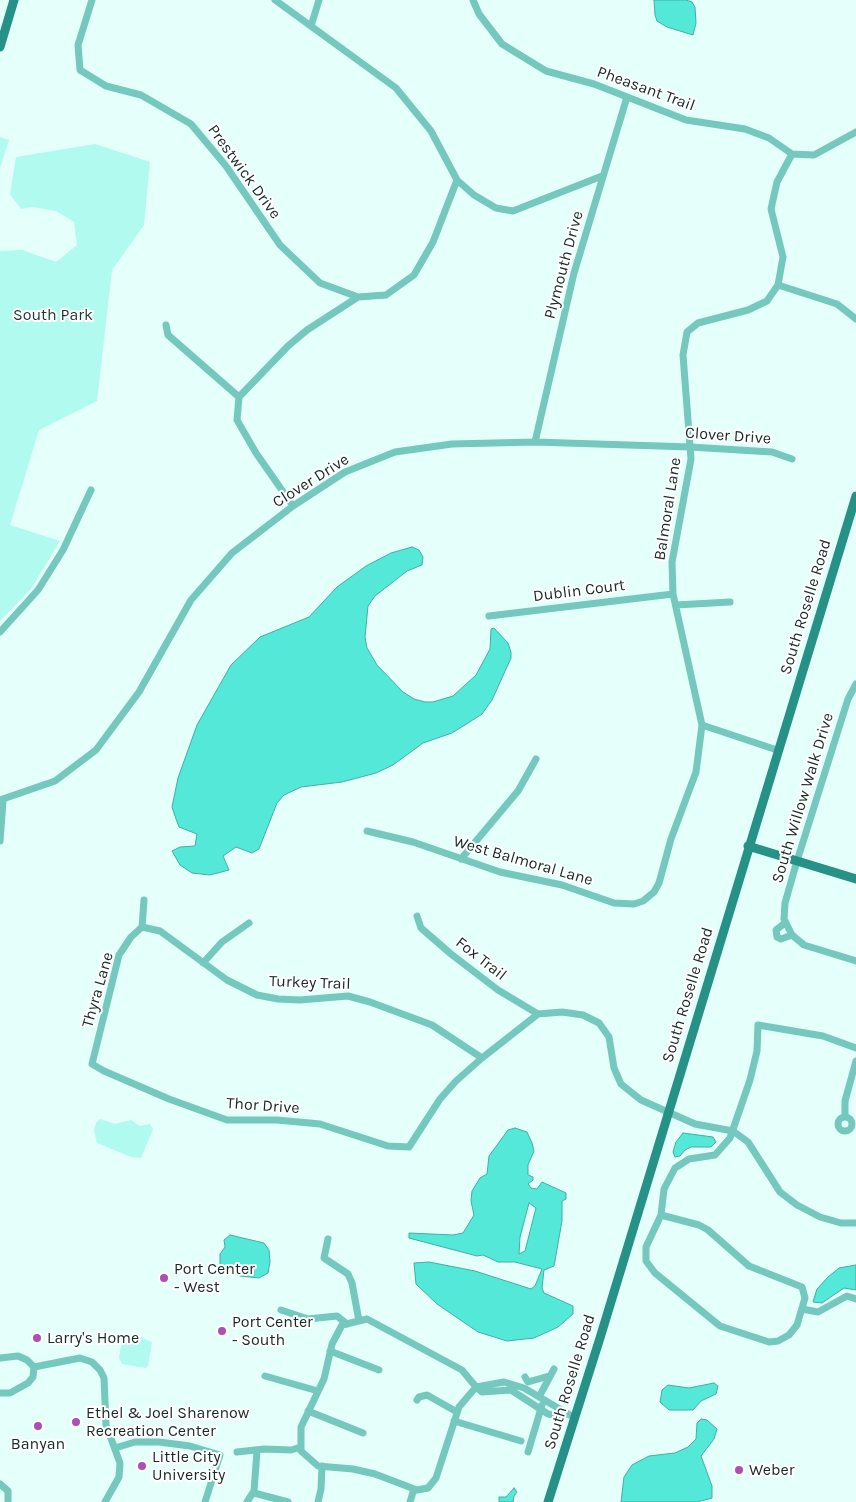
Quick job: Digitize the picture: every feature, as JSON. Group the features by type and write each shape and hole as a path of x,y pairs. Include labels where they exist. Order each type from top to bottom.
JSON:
{"main road":[{"path":"0,47 14,0"},
{"name":"South Roselle Road","path":"548,1502 856,496"},
{"path":"748,846 856,878"}],"street":[{"name":"Prestwick Drive","path":"92,0 78,45 80,70 106,86 141,95 191,124 226,166 280,245 320,283 358,298"},
{"path":"275,0 396,88 431,131 457,180 474,195 496,208 513,212 602,176"},
{"path":"311,26 319,0"},
{"name":"Pheasant Trail","path":"473,0 479,14 502,44 546,71 594,84 686,120 745,129 769,138 792,154"},
{"name":"Plymouth Drive","path":"535,442 574,272 627,97"},
{"path":"856,132 814,155 792,154 777,182 771,209 783,257 778,285 837,304 856,319"},
{"path":"293,506 256,453 236,420 239,397 288,346 307,330 358,298 386,295 414,275 433,242 457,180"},
{"name":"Balmoral Lane","path":"643,901 654,892 659,883 670,839 691,786 700,753 702,726 673,594 672,562 691,459 683,355 687,332 698,322 748,310 766,301 778,285"},
{"path":"166,324 168,335 239,397"},
{"name":"Clover Drive","path":"2,801 55,781 96,750 140,692 190,600 232,553 293,506 345,472 395,452 447,444 535,442 690,448 772,452 792,459"},
{"path":"0,632 38,590 63,549 91,490"},
{"name":"Dublin Court","path":"489,616 673,594"},
{"path":"676,605 730,602"},
{"name":"South Willow Walk Drive","path":"790,933 781,939 778,938 776,930 778,926 785,923 785,903 797,860 848,699 856,684"},
{"path":"702,726 777,750"},
{"path":"461,859 518,791 536,759"},
{"path":"0,842 2,801"},
{"name":"West Balmoral Lane","path":"367,831 413,842 500,872 545,880 614,903 634,904 643,901"},
{"path":"142,927 144,900"},
{"name":"Fox Trail","path":"417,916 421,928 451,954 498,990 538,1014"},
{"path":"203,963 222,942 249,923"},
{"path":"785,923 790,933 804,945 856,961"},
{"name":"Turkey Trail","path":"142,927 160,931 227,980 257,995 278,999 300,1000 348,996 370,1002 432,1025 482,1058"},
{"name":"Thyra Lane","path":"92,1064 120,956 130,937 142,927"},
{"path":"482,1058 538,1014 562,1012 583,1015 600,1023 608,1037 614,1068 621,1084 641,1100 695,1124 733,1131 748,1142 780,1192 797,1205 820,1217 841,1223 856,1223"},
{"path":"661,1215 708,1230 749,1266 798,1284 805,1298 793,1330 789,1335 778,1341 762,1340 715,1323 655,1273 646,1261 646,1247 661,1215 664,1189 675,1168 689,1159 715,1155 726,1144 733,1131 750,1080 756,1051 758,1025 823,1036 856,1048"},
{"name":"Thor Drive","path":"92,1064 169,1099 227,1120 277,1120 320,1124 388,1146 409,1147 440,1099 482,1058"},
{"path":"845,1116 845,1101 856,1062"},
{"path":"328,1239 324,1258 348,1274 352,1283 359,1321"},
{"path":"802,1308 818,1312 847,1296 856,1299"},
{"path":"281,1310 308,1319 337,1316 347,1324"},
{"path":"566,1414 558,1416 541,1409 511,1390 482,1392 476,1387 462,1370 367,1319 342,1325 330,1351 324,1379 301,1427 301,1447 310,1460 322,1466 353,1469 374,1474 414,1489 428,1488 436,1478 457,1412 476,1387 504,1382 524,1388 575,1418"},
{"path":"330,1351 379,1370"},
{"path":"0,1358 18,1356 27,1360 34,1368 33,1377 28,1384 15,1391 0,1393"},
{"path":"34,1368 80,1358 92,1362 100,1370 104,1378 106,1425 120,1463 119,1477 105,1502"},
{"path":"528,1452 551,1371 533,1376"},
{"path":"265,1376 318,1391"},
{"path":"418,1400 419,1397 427,1395 457,1412"},
{"path":"308,1411 363,1433"},
{"path":"454,1421 521,1441"},
{"path":"115,1448 135,1442 159,1442 190,1446 220,1455 205,1502"},
{"path":"236,1452 291,1450 301,1447"},
{"path":"247,1502 254,1492 257,1451"},
{"path":"318,1502 321,1489 322,1466"},
{"path":"0,1484 8,1491 8,1502"},
{"path":"410,1502 414,1489"},
{"path":"254,1492 288,1502"}],"green space":[{"path":"0,137 9,140 0,168"},
{"name":"South Park","path":"95,144 150,162 144,225 112,270 97,401 39,430 10,525 60,541 31,589 0,621 0,251 22,250 56,262 77,245 74,222 56,211 32,207 21,209 10,194 16,157"},
{"path":"100,1119 115,1124 131,1120 140,1126 150,1124 153,1129 141,1158 131,1157 97,1143 94,1130 96,1123"},
{"path":"132,1337 140,1337 152,1342 146,1368 122,1364 119,1358 121,1346"}],"water":[{"path":"654,0 686,0 692,2 695,7 696,23 693,35 667,27 657,21"},
{"path":"412,547 419,550 423,557 422,565 407,571 375,596 368,606 365,637 367,648 377,665 403,692 414,699 433,702 453,696 476,675 490,649 491,629 494,628 508,643 511,658 492,700 482,714 452,733 423,743 393,765 376,773 342,782 301,787 284,795 277,803 259,849 252,853 236,847 223,856 229,870 210,875 192,873 180,865 172,851 180,847 195,846 197,834 179,827 175,816 172,807 178,778 197,725 231,665 260,637 309,617 337,587 366,566 391,553"},
{"path":"515,1128 527,1132 532,1143 534,1151 528,1165 528,1175 533,1177 533,1180 528,1184 531,1188 537,1189 542,1182 566,1193 566,1199 562,1201 562,1221 554,1266 544,1270 542,1288 544,1293 573,1306 573,1314 558,1327 534,1338 507,1341 478,1332 437,1304 416,1284 414,1263 429,1262 475,1271 531,1289 535,1286 542,1269 515,1262 498,1262 483,1255 477,1256 409,1238 409,1233 453,1235 463,1233 474,1215 471,1201 472,1191 480,1178 487,1174 489,1156 508,1130","holes":["529,1203 536,1208 525,1251 519,1254 520,1237"]},
{"path":"683,1133 713,1137 716,1142 711,1147 691,1147 680,1156 675,1157 673,1152 676,1142"},
{"path":"230,1235 264,1243 269,1250 270,1262 268,1273 259,1278 240,1276 220,1267 220,1254 225,1247 224,1240"},
{"path":"856,1265 856,1290 844,1288 822,1303 813,1302 817,1289 828,1277 839,1268"},
{"path":"714,1383 718,1386 716,1394 701,1401 693,1410 669,1410 660,1402 662,1390 668,1385 689,1388"},
{"path":"701,1419 707,1420 717,1429 714,1439 701,1456 712,1486 712,1498 697,1502 621,1502 624,1477 632,1465 649,1456 675,1453 688,1447 696,1439 697,1423"},
{"path":"514,1488 517,1492 513,1502 499,1502 499,1497 506,1497"}],"place":[{"name":"Port Center - West","path":"164,1278"},
{"name":"Port Center - South","path":"222,1331"},
{"name":"Larry's Home","path":"37,1338"},
{"name":"Ethel & Joel Sharenow Recreation Center","path":"76,1422"},
{"name":"Banyan","path":"38,1426"},
{"name":"Little City University","path":"142,1466"},
{"name":"Weber","path":"739,1470"}]}
